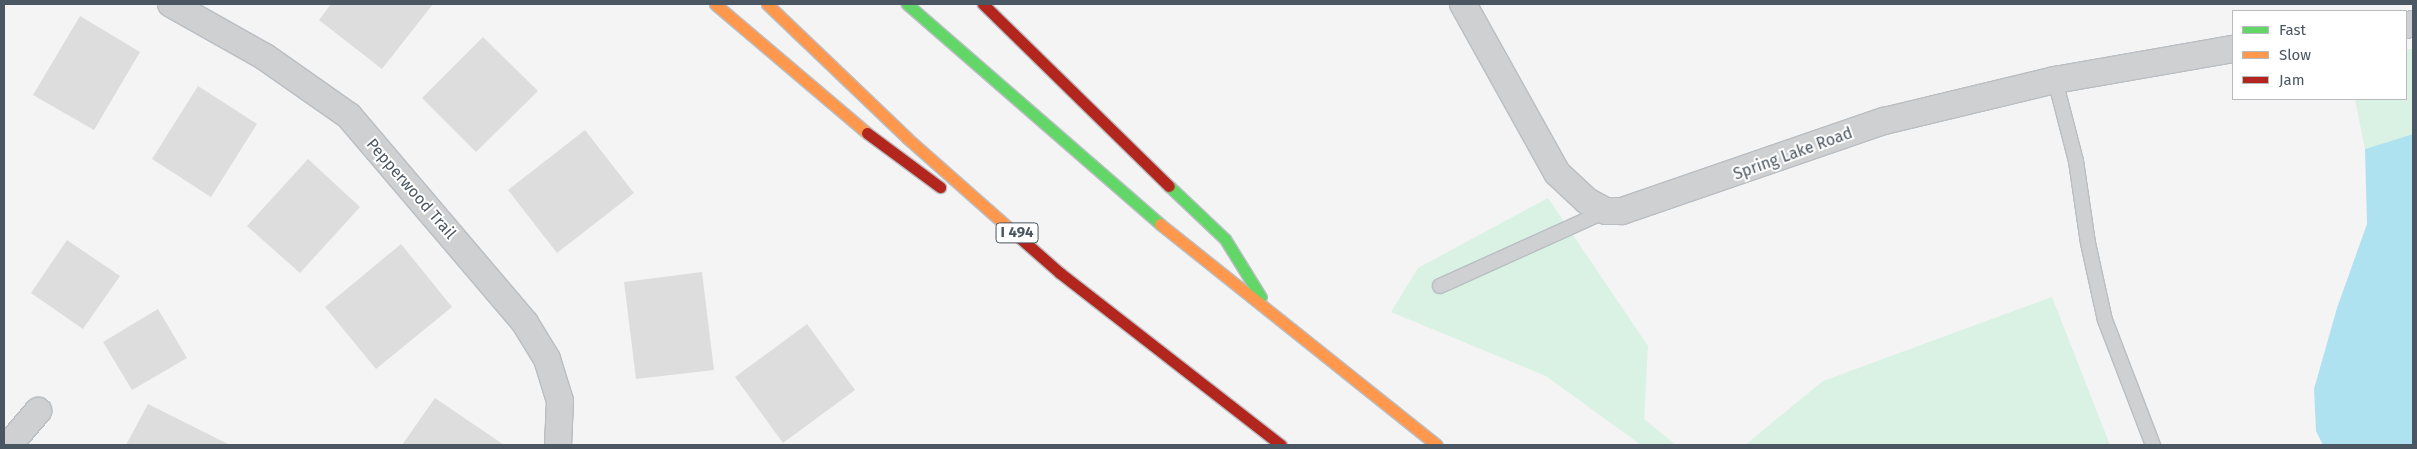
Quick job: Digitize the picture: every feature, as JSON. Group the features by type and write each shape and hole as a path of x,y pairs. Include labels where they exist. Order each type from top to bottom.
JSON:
{"highway":[{"path":"715,4 891,154 1048,261"},
{"name":"I 494","path":"767,4 907,138 1048,261 1144,342 1281,445"},
{"path":"907,4 1122,194 1437,445"},
{"path":"983,4 1075,97 1225,239 1270,313"}],"street":[{"name":"Pepperwood Trail","path":"171,4 265,58 349,116 525,322 547,359 560,400 558,445"},
{"path":"1463,4 1557,173 1570,189 1606,210"},
{"name":"Spring Lake Road","path":"1606,210 1622,212 1884,121 2055,80 2232,49"},
{"path":"8,445 38,410"}],"lane":[{"path":"2055,80 2076,162 2088,244 2105,320 2153,445"},
{"path":"1440,286 1606,210"}],"green space":[{"path":"2407,49 2413,49 2413,134 2365,149 2355,100 2407,100"},
{"path":"1548,198 1648,346 1644,419 1676,445 1641,445 1546,376 1391,312 1418,268"},
{"path":"2052,297 2110,445 1745,445 1823,381"}],"water":[{"path":"2413,134 2413,445 2323,445 2316,431 2314,389 2337,308 2367,224 2365,149"}],"building":[{"path":"331,4 433,4 382,69 319,20"},
{"path":"80,16 140,52 94,130 33,95"},
{"path":"483,37 538,91 476,152 422,98"},
{"path":"198,86 257,124 211,197 152,159"},
{"path":"585,130 634,193 557,253 508,190"},
{"path":"308,159 360,207 300,273 247,226"},
{"path":"67,240 120,276 83,329 31,293"},
{"path":"401,244 452,307 376,369 325,307"},
{"path":"702,272 714,370 636,379 624,282"},
{"path":"158,309 187,358 132,390 103,342"},
{"path":"807,324 855,390 783,443 735,377"},
{"path":"435,398 504,445 402,445"},
{"path":"148,404 230,445 126,445"}],"traffic: fast":[{"path":"907,4 1160,224"},
{"path":"1169,186 1225,239 1261,297"}],"traffic: slow":[{"path":"715,4 867,133"},
{"path":"767,4 907,138 1019,237"},
{"path":"1160,224 1437,445"}],"traffic: jam":[{"path":"983,4 1169,186"},
{"path":"867,133 940,187"},
{"path":"1019,237 1060,273 1281,445"}]}
